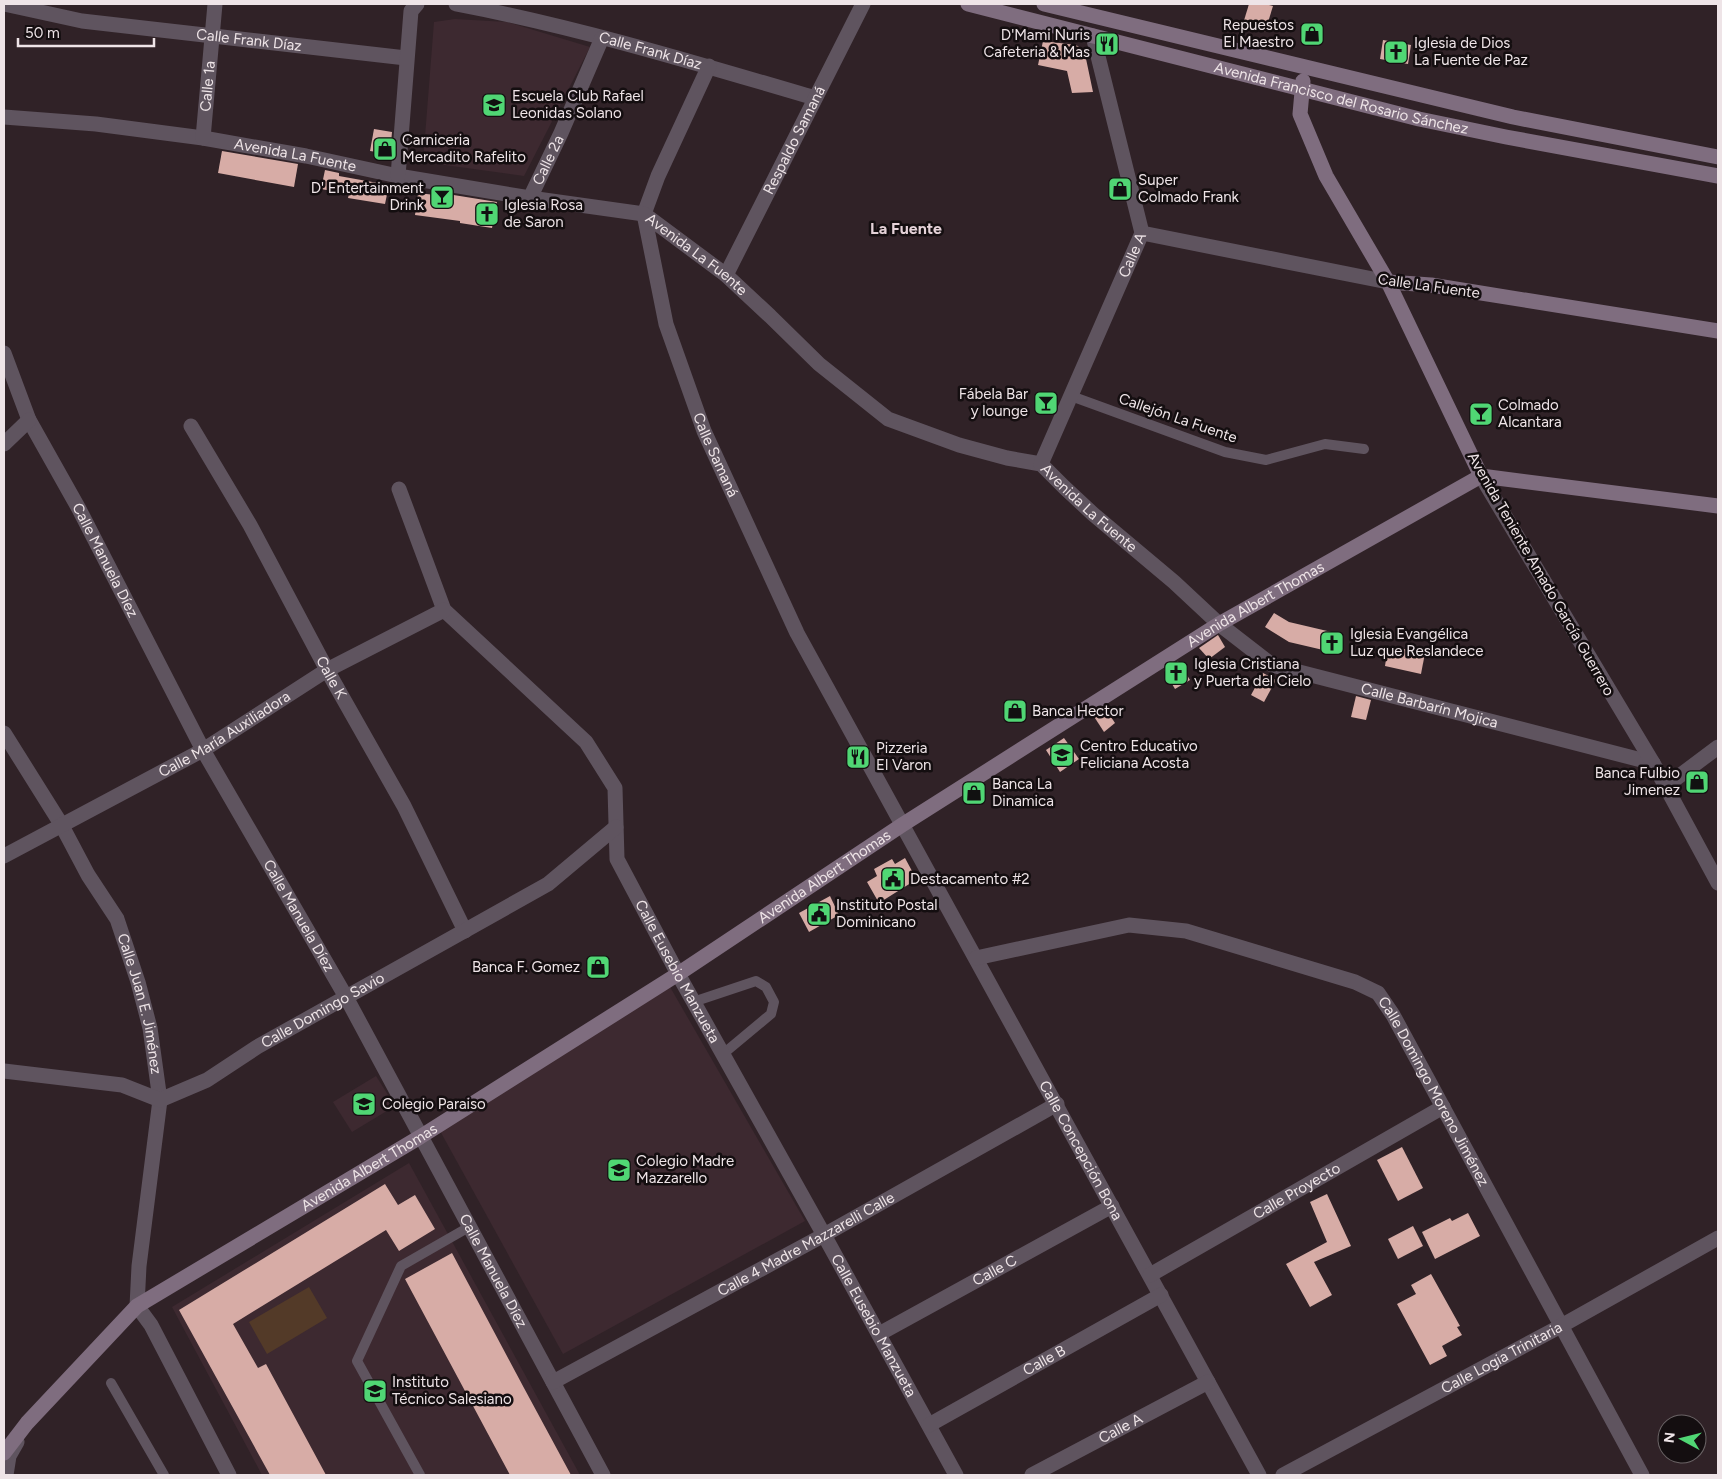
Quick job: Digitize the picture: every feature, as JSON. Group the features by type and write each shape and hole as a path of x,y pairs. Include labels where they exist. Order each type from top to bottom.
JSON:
{"main road":[{"name":"Avenida Francisco del Rosario Sánchez","path":"968,4 1419,119 1718,176"},
{"name":"Avenida Francisco del Rosario Sánchez","path":"1044,4 1513,117 1718,157"},
{"name":"Avenida Teniente Amado García Guerrero","path":"1305,68 1300,114 1326,176 1388,282 1481,476"},
{"name":"Calle La Fuente","path":"1388,282 1431,285 1718,331"},
{"name":"Avenida Albert Thomas","path":"4,1453 27,1423 137,1306 420,1137 678,974 902,825 1219,624 1481,476"},
{"path":"1481,476 1718,506"}],"street":[{"name":"Calle Frank Díaz","path":"4,4 82,21 406,58"},
{"name":"Calle 1a","path":"203,138 215,4"},
{"path":"398,176 410,11 417,4"},
{"name":"Calle Frank Díaz","path":"456,4 529,11 602,38 710,66 815,98"},
{"name":"Respaldo Samaná","path":"726,276 863,4"},
{"name":"Calle A","path":"1041,464 1142,233 1094,36"},
{"name":"Calle 2a","path":"530,198 561,133 602,38"},
{"path":"644,214 658,176 710,66"},
{"name":"Avenida La Fuente","path":"4,117 96,124 203,138 306,156 398,176 530,198 644,214 726,276 819,364 888,419 959,445 1007,458 1041,464 1064,488 1174,582 1219,624"},
{"name":"Calle Samaná","path":"644,214 666,324 704,431 797,632 902,825"},
{"name":"Calle La Fuente","path":"1142,233 1388,282"},
{"name":"Calle Manuela Díez","path":"4,353 29,420 79,509 203,750 346,997 603,1475"},
{"path":"4,444 29,420"},
{"name":"Calle K","path":"191,426 250,525 327,670 404,806 465,932"},
{"name":"Avenida Teniente Amado García Guerrero","path":"1481,476 1653,762 1718,883"},
{"name":"Calle Eusebio Manzueta","path":"399,489 444,610 586,742 615,788 617,859 693,1002 956,1475"},
{"name":"Calle María Auxiliadora","path":"4,856 203,750 327,670 444,610"},
{"name":"Calle Barbarín Mojica","path":"1219,624 1272,665 1653,762"},
{"name":"Calle Juan E. Jiménez","path":"4,733 61,824 88,874 116,919 138,982 150,1028 160,1100 139,1266 137,1306"},
{"path":"1666,786 1718,747"},
{"name":"Calle Concepción Bona","path":"902,825 1057,1104 1259,1475"},
{"name":"Calle Domingo Savio","path":"160,1100 208,1080 257,1047 548,884 616,827"},
{"name":"Calle Domingo Moreno Jiménez","path":"976,958 1129,926 1186,931 1355,982 1378,993 1393,1015 1642,1475"},
{"path":"4,1071 122,1084 160,1100"},
{"name":"Calle 4 Madre Mazzarelli Calle","path":"553,1382 824,1235 1057,1104"},
{"name":"Calle Proyecto","path":"1150,1275 1443,1108"},
{"name":"Calle C","path":"879,1334 1112,1206"},
{"name":"Calle Logia Trinitaria","path":"1283,1475 1561,1326 1718,1238"},
{"name":"Calle B","path":"929,1425 1161,1295"},
{"path":"137,1306 151,1325 230,1475"},
{"name":"Calle A","path":"1032,1475 1208,1382"},
{"path":"6,1475 8,1456 27,1423"}],"lane":[{"name":"Callejón La Fuente","path":"1071,396 1225,452 1266,460 1324,444 1364,449"},
{"path":"693,1002 756,981 766,987 774,1002 771,1014 723,1054"},
{"path":"420,1475 357,1361 401,1266 469,1227"},
{"path":"111,1383 164,1475"}],"shaded area":[{"name":"Escuela Club Rafael Leonidas Solano","path":"455,19 507,22 590,47 524,176 423,162 434,22"},
{"name":"Colegio Madre Mazzarello","path":"666,980 805,1221 563,1354 434,1120"},
{"name":"Colegio Paraiso","path":"376,1076 395,1106 352,1132 333,1102"},
{"name":"Instituto Técnico Salesiano","path":"409,1163 580,1475 262,1475 172,1307"},
{"path":"309,1287 327,1318 267,1354 249,1322"}],"building":[{"path":"1249,4 1273,6 1265,32 1242,27"},
{"name":"Iglesia de Dios La Fuente de Paz","path":"1383,40 1411,45 1408,64 1380,59"},
{"path":"1043,41 1076,45 1081,48 1085,54 1093,92 1072,93 1067,71 1038,65"},
{"path":"374,129 392,132 390,154 370,151"},
{"path":"222,151 298,164 294,187 218,173"},
{"path":"325,170 339,173 339,176 389,185 385,204 348,198 349,194 321,189"},
{"path":"435,192 497,202 492,228 460,223 460,221 415,215 418,193 435,195"},
{"path":"1274,613 1289,622 1340,634 1336,653 1289,642 1265,627"},
{"path":"1218,635 1225,647 1209,659 1199,648"},
{"path":"1388,646 1425,653 1421,674 1385,666"},
{"name":"Iglesia Cristiana y Puerta del Cielo","path":"1178,661 1190,680 1175,689 1164,670"},
{"path":"1263,673 1276,680 1264,702 1251,695"},
{"path":"1356,696 1371,700 1366,720 1351,717"},
{"path":"1105,708 1115,723 1104,732 1093,715"},
{"name":"Centro Educativo Feliciana Acosta","path":"1064,738 1079,759 1060,772 1046,750"},
{"name":"Destacamento #2","path":"905,858 912,871 910,874 914,881 879,903 867,882 877,876 874,869 892,859 895,864"},
{"name":"Instituto Postal Dominicano","path":"830,896 839,915 809,932 799,913"},
{"path":"1402,1147 1423,1188 1398,1201 1377,1160"},
{"path":"385,1184 398,1205 415,1195 435,1229 399,1251 386,1230 233,1324 258,1368 266,1364 326,1475 270,1475 179,1310"},
{"path":"1327,1194 1351,1246 1314,1262 1332,1295 1310,1307 1286,1264 1327,1242 1310,1202"},
{"path":"1468,1213 1480,1236 1435,1259 1422,1232 1450,1218 1452,1221"},
{"path":"1413,1226 1423,1246 1398,1259 1388,1239"},
{"path":"452,1253 571,1475 510,1475 405,1279"},
{"path":"1431,1274 1460,1326 1457,1327 1462,1335 1442,1346 1447,1356 1430,1365 1397,1304 1416,1294 1411,1285"}],"place":[{"name":"Repuestos El Maestro","path":"1312,34"},
{"name":"D'Mami Nuris Cafeteria & Mas","path":"1107,44"},
{"name":"Iglesia de Dios La Fuente de Paz","path":"1396,52"},
{"name":"Escuela Club Rafael Leonidas Solano","path":"494,105"},
{"name":"Carniceria Mercadito Rafelito","path":"385,149"},
{"name":"Super Colmado Frank","path":"1120,189"},
{"name":"D' Entertainment Drink","path":"442,197"},
{"name":"Iglesia Rosa de Saron","path":"487,214"},
{"name":"Fábela Bar y lounge","path":"1046,403"},
{"name":"Colmado Alcantara","path":"1481,414"},
{"name":"Iglesia Evangélica Luz que Reslandece","path":"1332,643"},
{"name":"Iglesia Cristiana y Puerta del Cielo","path":"1176,673"},
{"name":"Banca Hector","path":"1015,711"},
{"name":"Centro Educativo Feliciana Acosta","path":"1062,755"},
{"name":"Pizzeria El Varon","path":"858,757"},
{"name":"Banca Fulbio Jimenez","path":"1697,782"},
{"name":"Banca La Dinamica","path":"974,793"},
{"name":"Destacamento #2","path":"893,879"},
{"name":"Instituto Postal Dominicano","path":"819,914"},
{"name":"Banca F. Gomez","path":"598,967"},
{"name":"Colegio Paraiso","path":"364,1104"},
{"name":"Colegio Madre Mazzarello","path":"619,1170"},
{"name":"Instituto Técnico Salesiano","path":"375,1391"}],"district":[{"name":"La Fuente","path":"906,228"}]}
